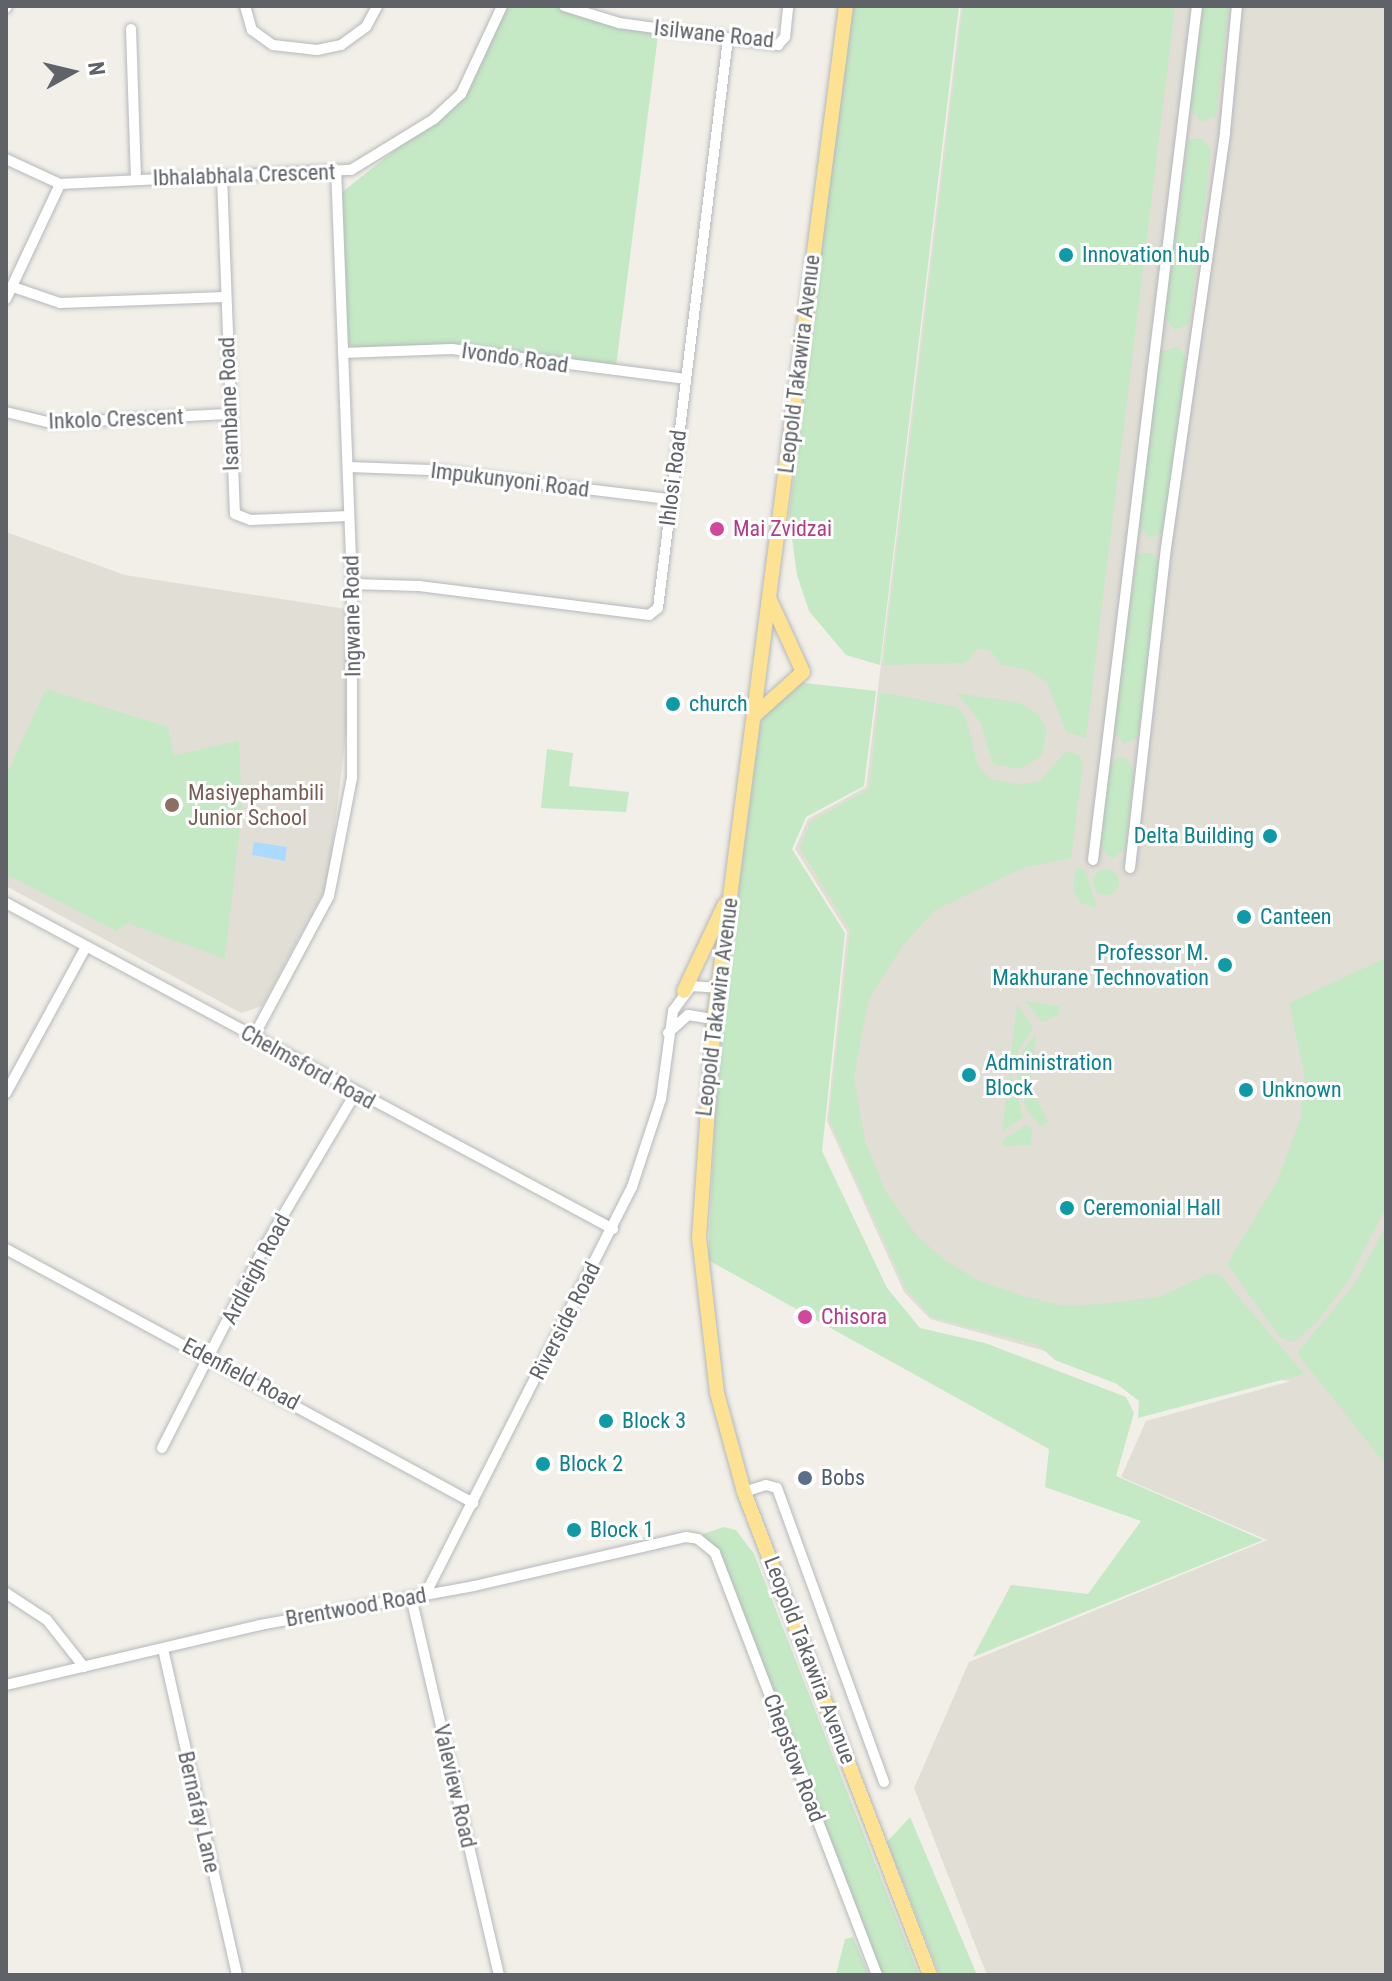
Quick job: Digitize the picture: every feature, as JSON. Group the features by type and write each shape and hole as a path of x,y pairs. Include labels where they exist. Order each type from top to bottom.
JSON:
{"highway":[{"name":"Leopold Takawira Avenue","path":"846,6 714,1019 699,1184 702,1295 717,1393 744,1492 930,1975"},
{"path":"755,715 803,672 769,597"},
{"path":"684,991 729,897"}],"street":[{"path":"245,6 252,30 273,45 317,50 341,45 366,27 377,6"},
{"name":"Ibhalabhala Crescent","path":"6,159 60,184 336,173 362,166 461,94 502,6"},
{"name":"Isilwane Road","path":"564,6 626,25 783,44 788,6"},
{"path":"1093,860 1197,6"},
{"path":"1130,868 1164,564 1225,132 1237,6"},
{"path":"131,29 136,179"},
{"name":"Ihlosi Road","path":"352,584 419,586 649,615 658,608 728,39"},
{"name":"Ingwane Road","path":"254,1036 323,909 344,837 353,746 349,467 336,173"},
{"name":"Isambane Road","path":"222,177 233,507 239,518 349,516"},
{"path":"6,299 60,184"},
{"path":"13,287 60,303 225,297"},
{"name":"Ivondo Road","path":"343,353 452,349 686,379"},
{"name":"Inkolo Crescent","path":"6,412 51,423 228,414"},
{"name":"Impukunyoni Road","path":"349,467 429,470 670,499"},
{"name":"Chelmsford Road","path":"6,903 355,1094 613,1229"},
{"path":"6,1093 86,947"},
{"path":"684,991 700,985 718,988"},
{"name":"Riverside Road","path":"425,1595 613,1229 656,1119 667,1034 684,991"},
{"path":"667,1034 688,1015 714,1019"},
{"name":"Ardleigh Road","path":"162,1448 265,1246 355,1094"},
{"name":"Edenfield Road","path":"6,1249 473,1503"},
{"path":"744,1492 766,1485 777,1488 884,1782"},
{"name":"Brentwood Road","path":"6,1685 686,1537 706,1543"},
{"name":"Chepstow Road","path":"706,1543 715,1553 877,1975"},
{"path":"6,1593 47,1620 84,1667"},
{"name":"Valeview Road","path":"411,1597 499,1975"},
{"name":"Bernafay Lane","path":"163,1649 237,1975"}],"shaded area":[{"path":"961,6 1386,6 1386,1975 987,1975 914,1788 969,1662 1267,1540 1121,1477 1146,1421 1291,1381 1092,1364 930,1319 904,1292 827,1121 847,932 795,849 808,819 866,787"},
{"name":"Masiyephambili Junior School","path":"6,532 125,575 346,609 347,725 328,884 262,1006 241,1013 6,886"}],"green space":[{"path":"504,6 550,6 658,35 616,367 453,347 357,349 347,343 341,193 463,96"},
{"path":"851,6 959,6 880,665 846,655 809,611 797,575 789,516"},
{"path":"963,6 1175,6 1086,738 1066,732 1047,682 1028,670 1001,665 991,651 978,648 965,663 883,665"},
{"path":"1203,6 1229,6 1216,116 1202,122 1190,110"},
{"path":"1189,139 1203,139 1211,150 1189,324 1175,330 1164,317"},
{"path":"1178,346 1186,358 1164,532 1150,538 1138,525 1160,352"},
{"path":"1138,553 1152,553 1160,564 1138,738 1124,744 1112,731"},
{"path":"796,682 876,691 864,786 806,817 792,849 845,933 822,1151 887,1288 920,1328 985,1343 1126,1397 1134,1413 1116,1476 1263,1540 973,1657 1011,1585 1088,1594 1141,1521 1045,1487 1049,1449 708,1260 719,1040 760,726 765,709"},
{"path":"46,689 168,727 174,756 239,740 242,811 225,959 127,923 116,931 6,874 6,776"},
{"path":"880,692 956,707 966,718 978,766 991,779 1019,785 1040,781 1066,751 1079,755 1083,765 1071,858 1022,868 935,910 903,945 868,1001 854,1077 865,1140 885,1190 917,1236 945,1260 977,1280 1025,1297 1065,1306 1103,1304 1159,1297 1209,1274 1220,1275 1304,1374 1138,1418 1139,1401 1117,1384 1055,1360 1038,1345 931,1317 906,1289 829,1120 850,930 800,848 810,822 869,789"},
{"path":"956,693 1019,703 1038,714 1047,731 1041,757 1019,769 993,764 980,721"},
{"path":"547,749 573,753 569,786 629,792 626,812 541,808"},
{"path":"1118,757 1126,758 1134,771 1125,848 1113,859 1097,844 1108,767"},
{"path":"1076,867 1086,871 1097,908 1080,903 1073,888"},
{"path":"1106,869 1115,873 1119,882 1115,891 1106,895 1097,891 1093,882 1097,873"},
{"path":"1384,959 1386,1207 1348,1281 1320,1318 1297,1340 1289,1341 1281,1338 1227,1264 1276,1184 1301,1118 1305,1078 1289,1003"},
{"path":"1025,1001 1059,1006 1059,1014 1042,1022"},
{"path":"1017,1004 1033,1028 1010,1064"},
{"path":"1036,1034 1030,1084 1048,1122 1041,1127 1027,1110 1016,1072 1024,1048"},
{"path":"1010,1070 1023,1117 1002,1132"},
{"path":"1026,1125 1032,1128 1031,1145 1003,1146 1002,1141"},
{"path":"1386,1226 1386,1465 1297,1353 1354,1285"},
{"path":"724,1527 736,1530 754,1554 919,1975 881,1975 717,1550 700,1535"},
{"path":"910,1817 977,1975 940,1975 887,1842"},
{"path":"853,1937 869,1975 836,1975 845,1939"}],"water":[{"path":"254,842 287,847 285,861 252,855"}],"place":[{"name":"Innovation hub","path":"1066,255"},
{"name":"Mai Zvidzai","path":"717,529"},
{"name":"church","path":"673,704"},
{"name":"Masiyephambili Junior School","path":"172,805"},
{"name":"Delta Building","path":"1270,836"},
{"name":"Canteen","path":"1244,917"},
{"name":"Professor M. Makhurane Technovation","path":"1225,965"},
{"name":"Administration Block","path":"969,1075"},
{"name":"Unknown","path":"1246,1090"},
{"name":"Ceremonial Hall","path":"1067,1208"},
{"name":"Chisora","path":"805,1317"},
{"name":"Block 3","path":"606,1421"},
{"name":"Block 2","path":"543,1464"},
{"name":"Bobs","path":"805,1478"},
{"name":"Block 1","path":"574,1530"}]}
